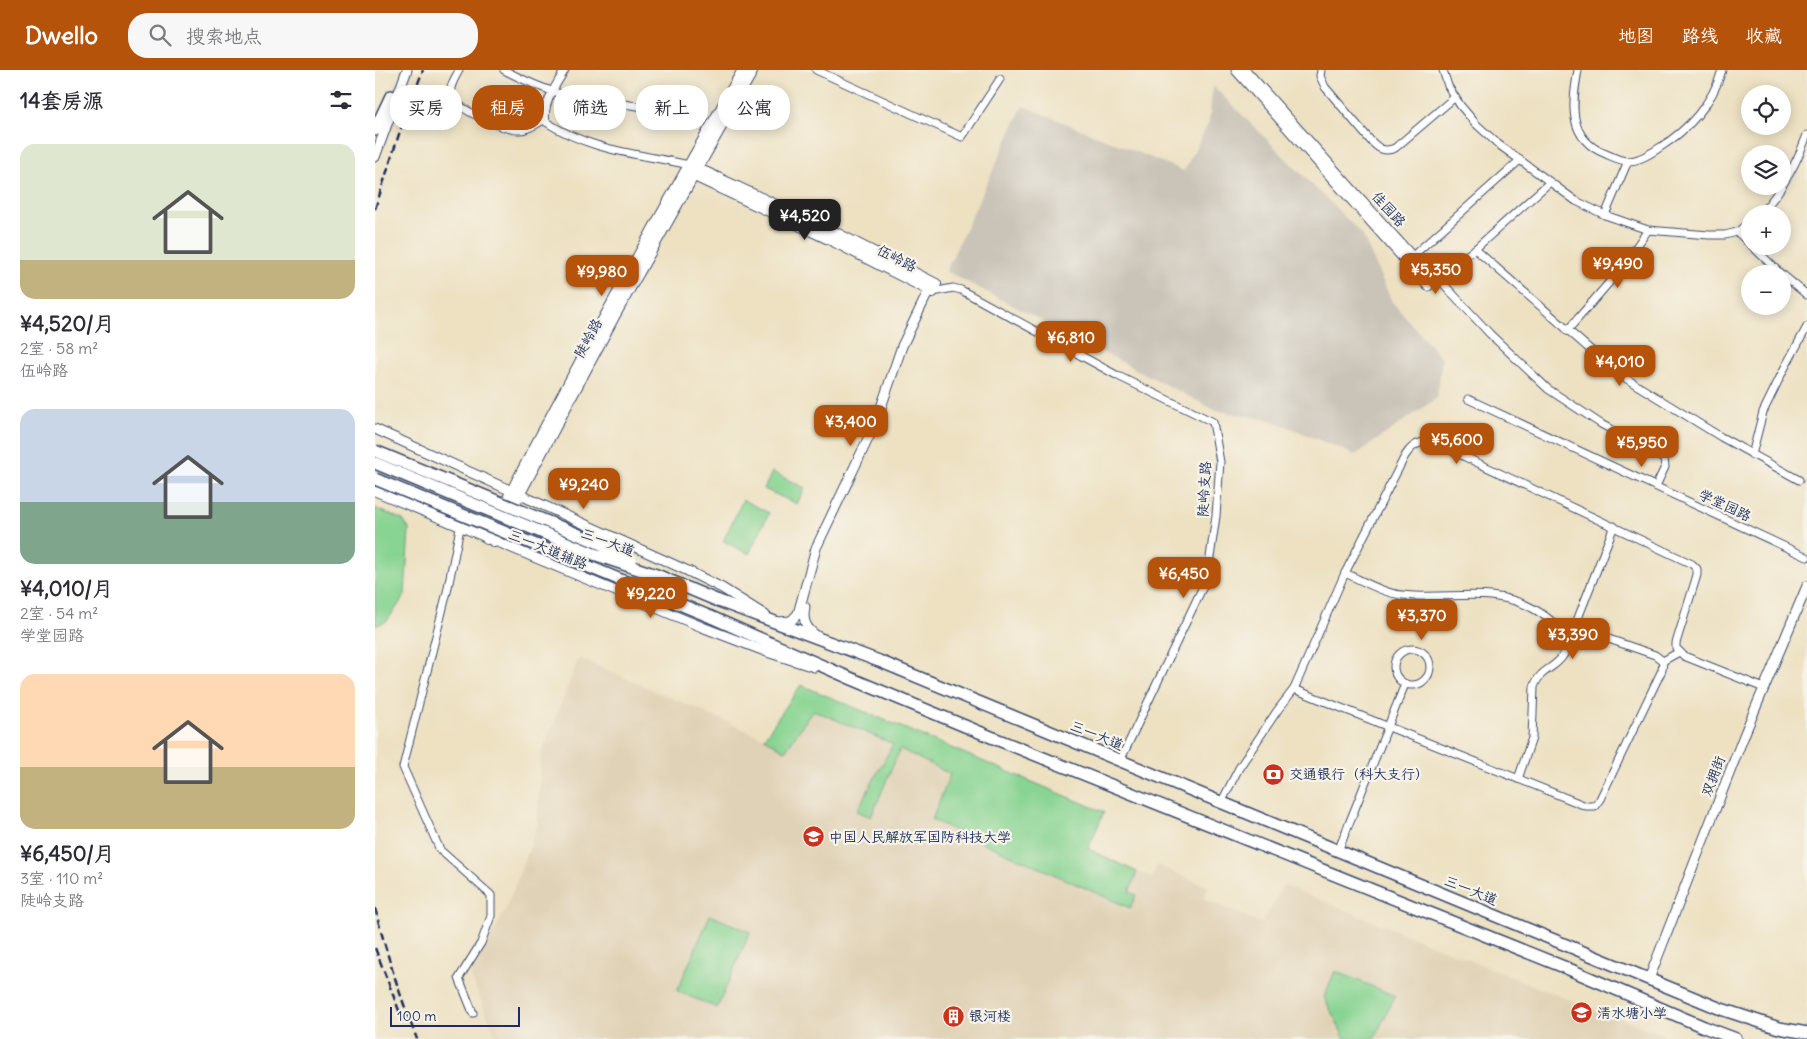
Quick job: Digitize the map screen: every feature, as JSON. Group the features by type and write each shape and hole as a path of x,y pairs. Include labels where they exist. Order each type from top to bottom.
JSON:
{"highway":[{"path":"375,130 390,98"},
{"path":"375,451 599,543 659,576"},
{"name":"三一大道","path":"375,463 594,554 659,576 716,600 879,661 1222,801 1338,851 1721,1009 1779,1028 1807,1033"},
{"name":"三一大道","path":"375,479 711,617 852,679 996,739 1555,963 1736,1039"}],"main road":[{"name":"陡岭路","path":"490,540 691,170 743,70"},
{"name":"陡岭路","path":"691,170 753,70"},
{"name":"伍岭路","path":"691,170 831,240 933,287"}],"street":[{"path":"395,85 401,70"},
{"path":"376,153 407,70"},
{"path":"459,70 450,89 451,97 472,113 506,128 520,130 533,126 545,119"},
{"path":"505,70 533,84 578,98 636,106"},
{"path":"565,70 547,105 546,122 590,144 691,170"},
{"path":"816,70 962,138 1000,79"},
{"name":"佳园路","path":"1236,70 1409,258"},
{"name":"佳园路","path":"1245,70 1409,258 1428,286 1436,279"},
{"path":"1321,70 1320,76 1325,87 1370,140 1383,150 1388,151 1395,148 1455,97"},
{"path":"1443,70 1455,97 1476,124 1520,160 1576,201 1605,215 1647,230 1725,236 1741,229"},
{"path":"1578,70 1573,109 1575,123 1583,138 1596,150 1628,161 1649,154 1685,129 1701,112 1713,94 1722,70"},
{"path":"375,142 390,99"},
{"path":"1768,205 1783,187 1798,160 1807,135"},
{"path":"1409,258 1520,160"},
{"path":"1605,215 1628,161"},
{"path":"1550,182 1475,249 1436,279 1495,340 1548,389 1601,424 1664,459 1665,468 1656,486"},
{"path":"1567,330 1620,270 1647,230"},
{"path":"1737,232 1741,236"},
{"path":"1475,249 1617,373 1753,455 1799,480"},
{"path":"1762,255 1772,265"},
{"path":"1791,282 1807,296"},
{"path":"375,429 688,571 722,588 777,622 791,621 798,614 816,548 876,422 903,346 933,287"},
{"path":"819,638 809,630 803,620 803,615 820,549 881,424 901,363 933,287"},
{"name":"陡岭支路","path":"933,287 961,290 1118,376 1213,422 1220,462 1216,516 1207,578 1120,760"},
{"path":"1753,455 1763,412 1807,327"},
{"name":"学堂园路","path":"1468,399 1807,557"},
{"path":"1222,801 1239,768 1294,689 1345,573 1405,456 1415,443 1433,442 1693,564 1697,569 1697,575 1676,648 1684,656 1764,688"},
{"name":"三一大道辅路","path":"375,491 460,528 702,627 770,653 852,679"},
{"path":"1518,779 1533,738 1535,682 1539,676 1561,659 1614,526"},
{"path":"460,528 443,610 403,767 440,850 491,895 491,916 481,942 459,978 473,1013"},
{"path":"1345,573 1389,592 1404,595 1486,595 1511,599 1533,609 1553,622 1560,629 1567,644"},
{"name":"双拥街","path":"1649,979 1745,733 1807,586"},
{"path":"1573,627 1655,655 1663,661"},
{"path":"1415,650 1426,656 1430,667 1429,673 1426,678 1416,685 1405,684 1396,676 1394,665 1399,654 1404,651 1415,650"},
{"path":"1663,661 1679,652"},
{"path":"1294,689 1586,806 1595,806 1662,670 1663,661"},
{"path":"1338,851 1405,684"}],"shaded area":[{"path":"1213,86 1362,234 1392,302 1442,359 1437,398 1355,455 1274,421 1215,410 946,271 1023,106 1184,171 1209,122"},
{"name":"中国人民解放军国防科技大学","path":"579,658 764,738 801,685 1104,812 1088,849 1152,878 1157,865 1208,887 1204,899 1262,924 1283,885 1562,997 1675,1039 497,1039 470,974 505,911 538,825 541,754"}],"green space":[{"path":"772,472 805,488 797,504 764,489"},
{"path":"743,500 769,513 749,554 723,541"},
{"path":"375,508 403,520 409,529 405,595 387,621 375,626"},
{"path":"801,685 1104,812 1088,849 1137,872 1129,892 1136,895 1130,908 932,820 950,774 900,749 871,817 857,811 893,744 813,710 785,751 764,738"},
{"path":"710,915 750,932 717,1008 677,991"},
{"path":"1335,971 1395,996 1374,1039 1345,1039 1324,997"}],"railway":[{"path":"375,209 400,131 423,70"},
{"path":"375,908 394,974 417,1039"},
{"path":"375,948 400,1013"}],"place":[{"name":"交通银行（科大支行）","path":"1273,774"},
{"name":"中国人民解放军国防科技大学","path":"813,837"},
{"name":"清水塘小学","path":"1581,1013"},
{"name":"银河楼","path":"953,1016"}]}
